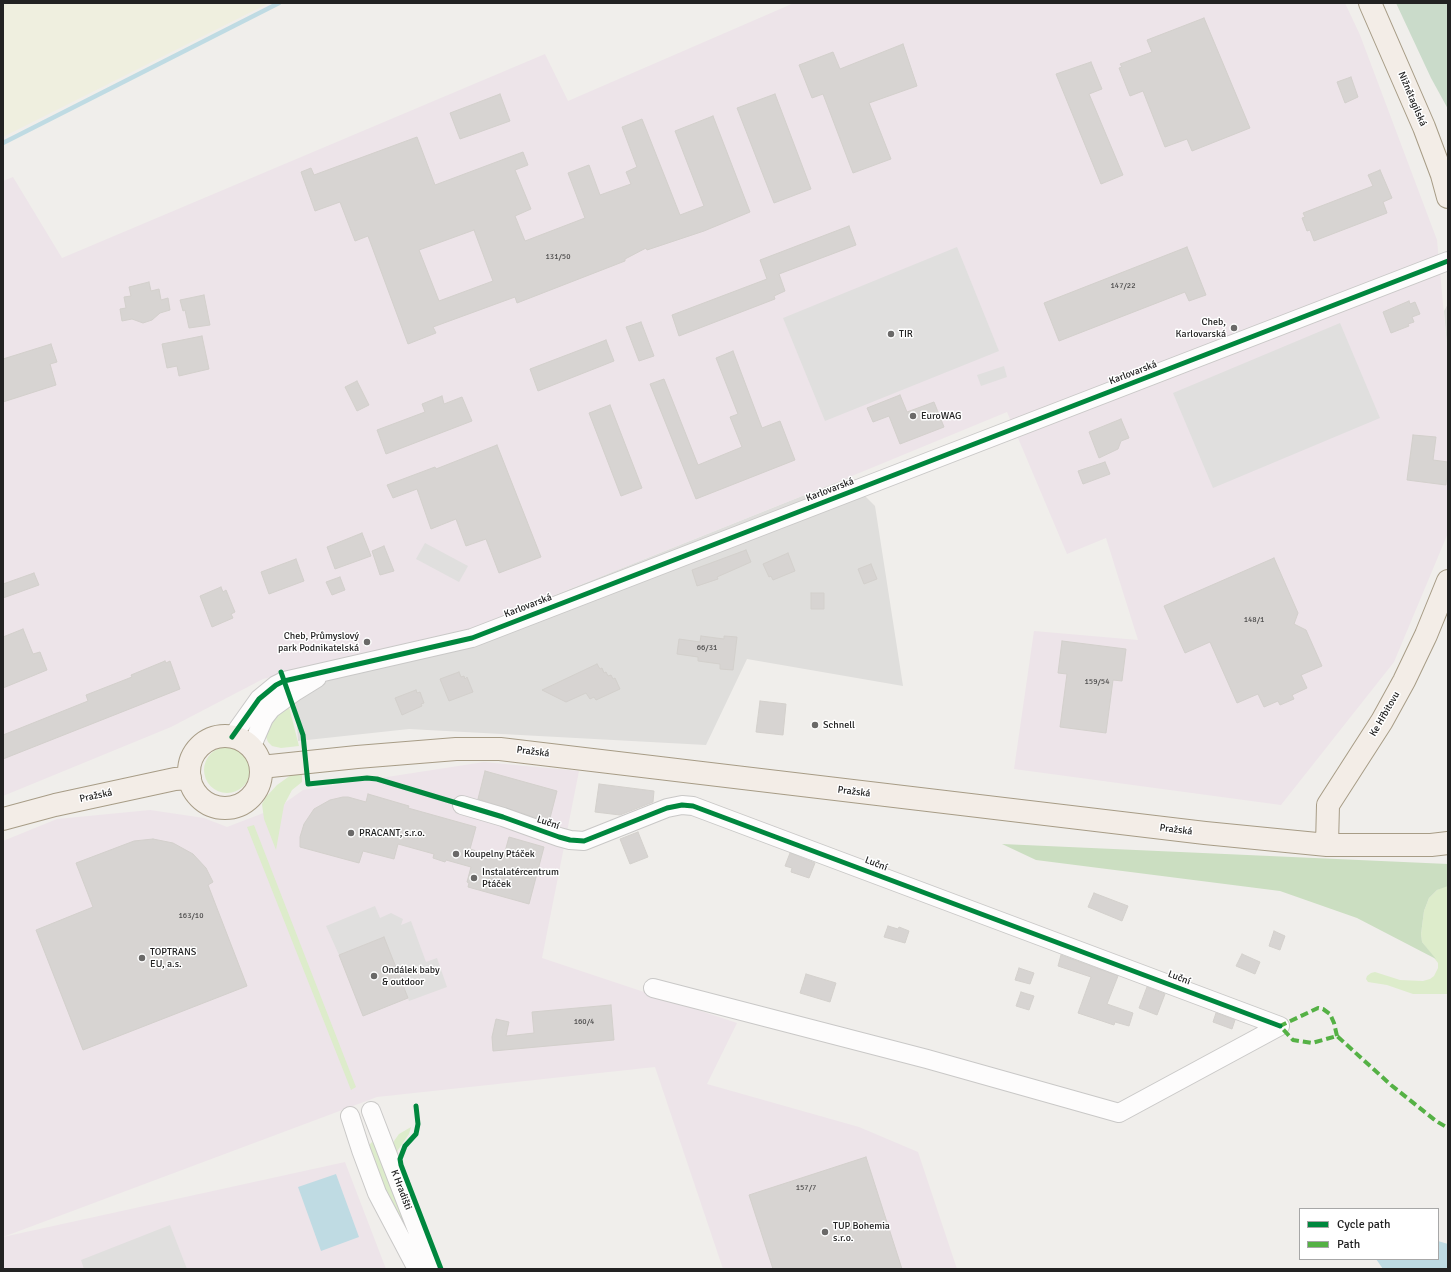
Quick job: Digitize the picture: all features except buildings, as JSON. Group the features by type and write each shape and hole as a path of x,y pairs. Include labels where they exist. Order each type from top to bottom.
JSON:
{"main road":[{"name":"Nižnětagilská","path":"1370,3 1424,127 1442,175 1448,197"},
{"name":"Ke Hřbitovu","path":"1327,845 1328,805 1382,721 1404,680 1426,635 1448,581"},
{"path":"218,737 232,737 246,743 251,748 256,754 261,767 259,786 254,794 244,802 233,807 224,808 214,807 198,796 192,788 190,763 201,746 218,737"},
{"name":"Pražská","path":"261,767 357,756 456,749 500,748 1205,833 1327,845 1431,845 1448,843"},
{"name":"Pražská","path":"3,819 55,805 175,779 190,778"}],"street":[{"name":"Karlovarská","path":"232,737 259,698 276,684 293,678 472,638 1448,261"},
{"path":"251,748 264,718 271,709 307,683 340,668"},
{"name":"Luční","path":"462,805 503,817 558,837 584,841 667,808 682,805 693,806 1280,1026 1119,1113 927,1059 653,988"},
{"name":"K Hradišti","path":"371,1111 432,1269"},
{"name":"K Hradišti","path":"350,1116 377,1193 417,1269"}],"shaded area":[{"path":"794,3 1345,3 1360,35 1437,240 1448,357 1448,533 1394,662 1281,805 1014,769 1034,631 1138,640 1106,538 1067,554 1007,412 847,478 475,627 263,679 171,727 3,796 3,181 13,177 62,258 545,54 568,101"},
{"name":"TIR","path":"957,247 999,351 825,421 783,318"},
{"path":"1448,304 1448,357 1444,311"},
{"path":"1340,323 1380,418 1213,488 1173,393"},
{"path":"1004,366 1007,377 981,386 977,375"},
{"path":"847,478 875,506 903,686 747,659 706,745 409,729 298,741 296,706 285,675 475,627"},
{"path":"425,543 468,566 459,582 416,559"},
{"path":"484,762 579,771 542,958 737,1023 707,1084 859,1127 918,1152 957,1269 723,1269 655,1067 377,1097 3,1237 3,841 57,819 150,810 204,818 227,827 279,807 303,790"},
{"path":"375,906 380,918 391,913 403,919 401,925 411,921 426,962 437,958 447,987 409,1001 384,937 339,955 326,926"},
{"path":"345,1162 386,1269 3,1269 3,1237"},
{"path":"170,1225 187,1269 84,1269 81,1260"}],"green space":[{"path":"3,3 269,3 3,137"},
{"path":"1396,3 1448,3 1448,109 1431,78"},
{"path":"288,703 299,746 281,748 272,746 266,737 266,730 269,723"},
{"path":"232,747 244,753 249,761 249,779 244,787 236,792 222,793 210,787 205,779 204,765 210,753 218,748"},
{"path":"302,773 302,782 292,790 284,805 276,850 264,819 262,804 277,785 291,775"},
{"path":"254,825 356,1087 351,1090 247,827"},
{"path":"1002,844 1448,864 1448,886 1437,890 1429,898 1424,911 1421,934 1422,942 1436,959 1357,918 1280,891 1036,860"},
{"path":"1448,886 1448,994 1413,994 1387,985 1368,982 1366,979 1367,976 1375,972 1400,980 1423,981 1434,976 1438,968 1438,963 1422,942 1421,934 1424,911 1429,898 1437,890"},
{"path":"411,1127 409,1134 395,1156 392,1150 394,1141 399,1134"},
{"path":"372,1142 376,1143 421,1260 419,1264 366,1148"}],"water":[{"path":"336,1174 359,1237 321,1251 298,1187"},
{"path":"1439,1241 1448,1244 1448,1269 1383,1269 1377,1260 1439,1260"}],"waterway":[{"path":"3,143 279,3"}],"marked path":[{"path":"1337,1036 1330,1014 1323,1009 1318,1008 1280,1026 1293,1040 1312,1043 1337,1036 1391,1085 1436,1121 1448,1128"}],"cycle path":[{"path":"232,737 259,699 276,685 284,681 472,638 1448,261"},
{"path":"281,672 303,735 308,784 367,778 377,779 503,817 559,837 570,840 584,841 667,808 682,805 693,806 1280,1026"},
{"path":"416,1106 418,1124 416,1134 405,1146 400,1159 441,1269"}],"place":[{"name":"Cheb, Karlovarská","path":"1234,328"},
{"name":"TIR","path":"891,334"},
{"name":"EuroWAG","path":"913,416"},
{"name":"Cheb, Průmyslový park Podnikatelská","path":"367,642"},
{"name":"Schnell","path":"815,725"},
{"name":"PRACANT, s.r.o.","path":"351,833"},
{"name":"Koupelny Ptáček","path":"456,854"},
{"name":"Instalatércentrum Ptáček","path":"474,878"},
{"name":"TOPTRANS EU, a.s.","path":"142,958"},
{"name":"Ondálek baby & outdoor","path":"374,976"},
{"name":"TUP Bohemia s.r.o.","path":"825,1232"}]}
